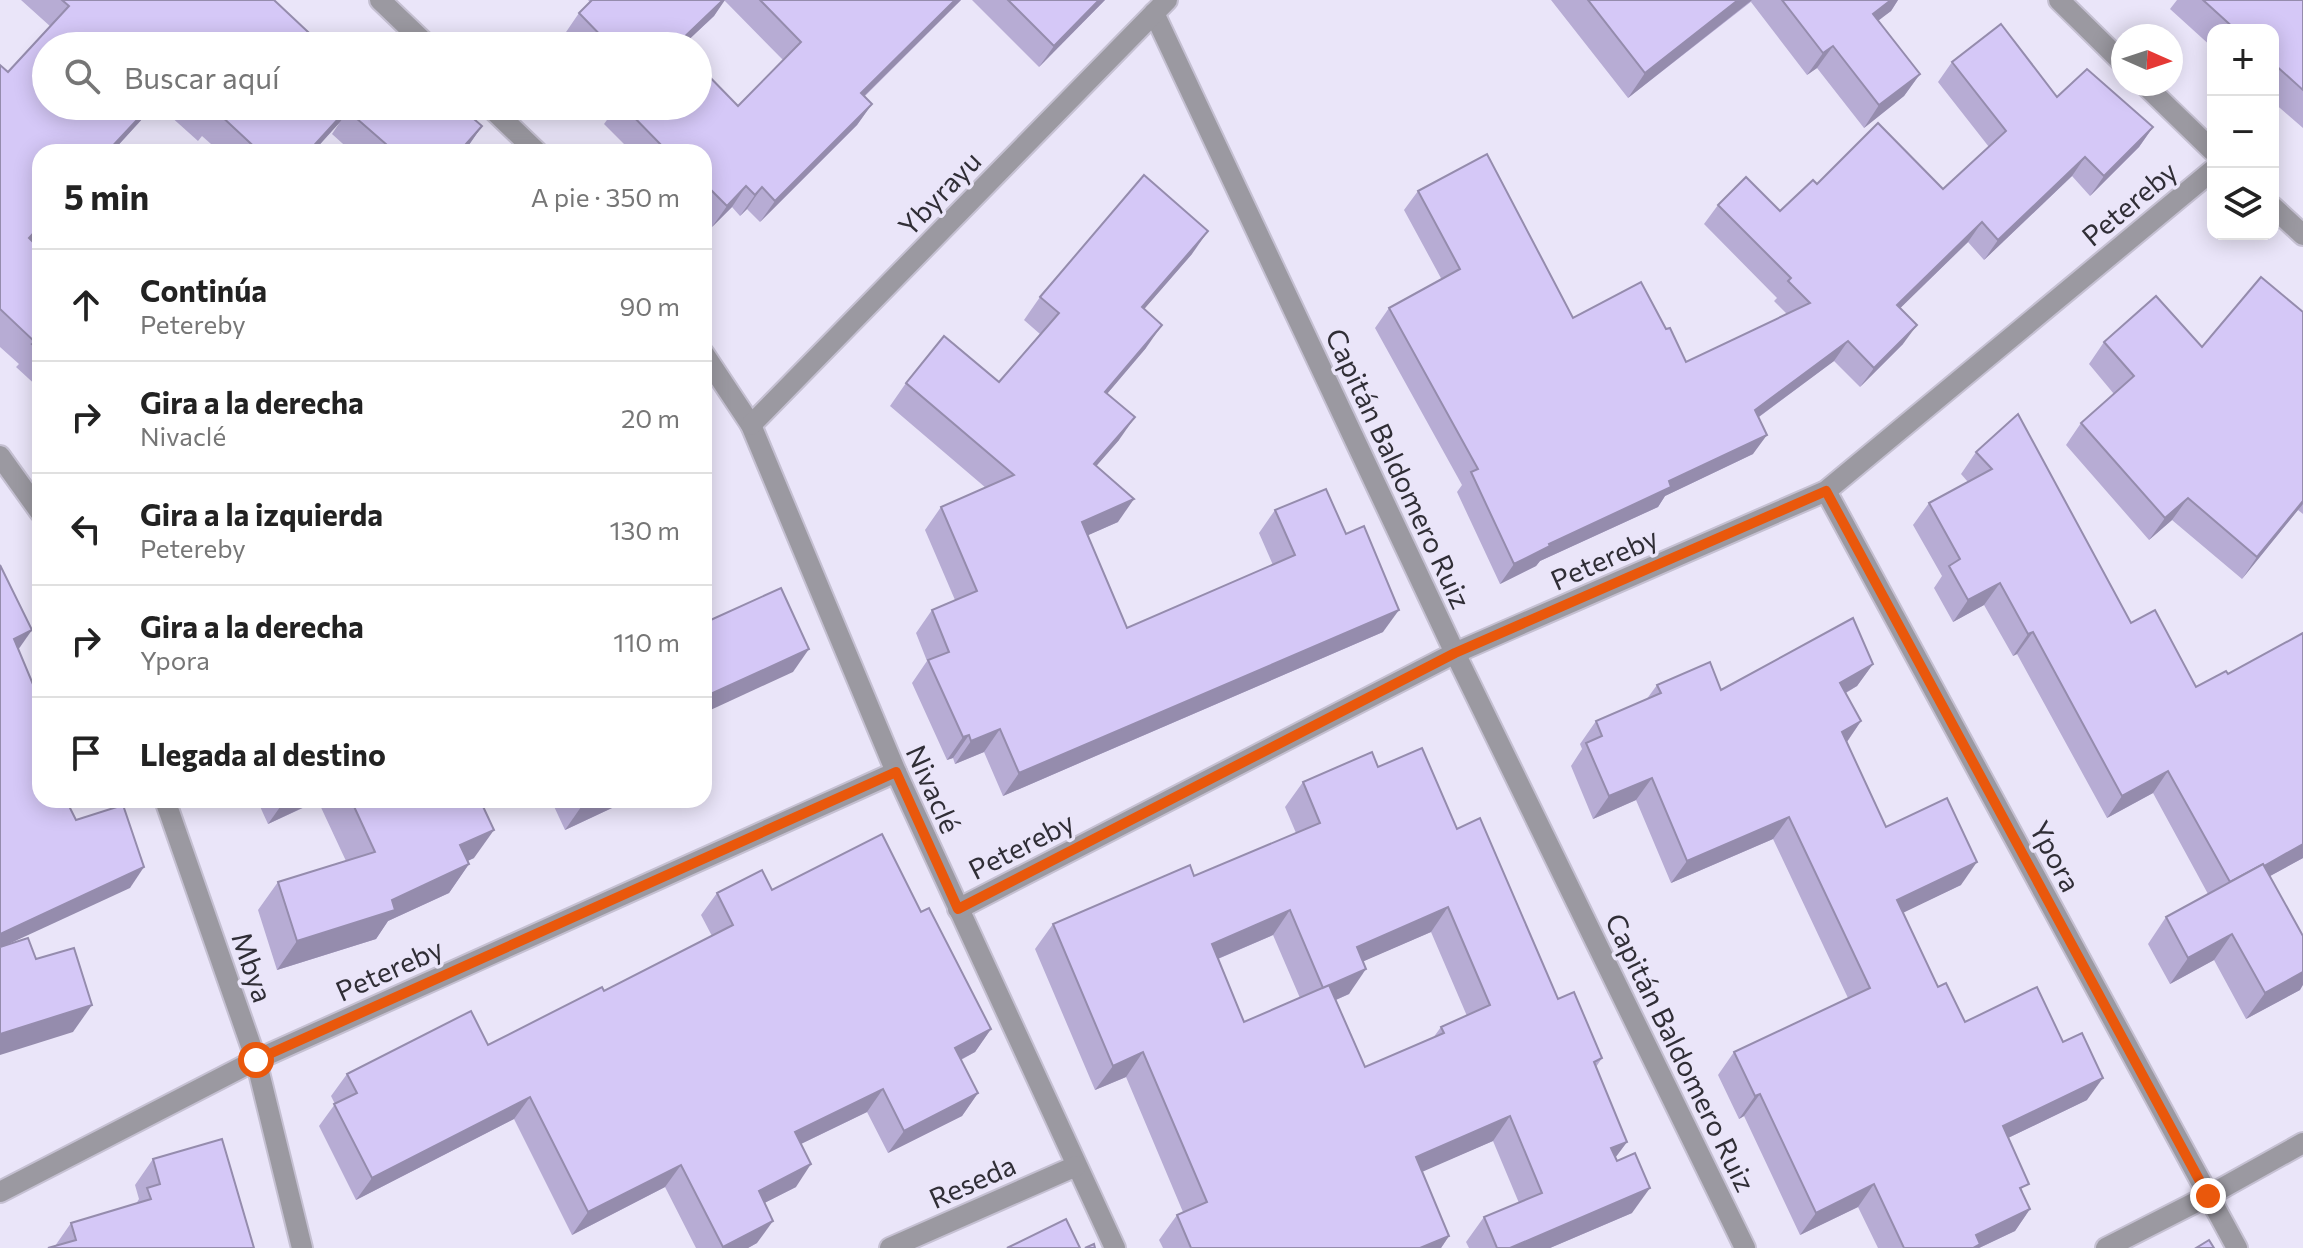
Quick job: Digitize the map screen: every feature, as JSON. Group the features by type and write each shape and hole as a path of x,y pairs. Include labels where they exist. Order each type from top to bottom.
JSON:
{"street":[{"path":"2059,0 2111,51"},
{"path":"382,1 414,32"},
{"name":"Ybyrayu","path":"751,425 1160,6"},
{"name":"Capitán Baldomero Ruiz","path":"1160,6 1455,653 1745,1248"},
{"path":"2156,96 2207,145"},
{"path":"504,120 529,144"},
{"name":"Petereby","path":"958,909 1455,653 1826,491 2207,175"},
{"path":"2279,213 2303,235"},
{"name":"Nivaclé","path":"712,366 751,425 896,772 1115,1248"},
{"path":"0,456 32,501"},
{"name":"Ypora","path":"1826,491 2237,1248"},
{"name":"Petereby","path":"0,1192 256,1060 896,772"},
{"name":"Mbya","path":"168,808 256,1060 302,1248"},
{"path":"2106,1248 2303,1143"},
{"name":"Reseda","path":"890,1248 1076,1166"}],"building":[{"path":"62,0 274,0 308,32 45,32 69,6"},
{"path":"592,0 723,0 690,32 597,32 579,13"},
{"path":"760,0 955,0 861,93 872,104 775,201 762,187 755,195 746,186 727,206 712,191 712,144 660,144 637,120 712,120 712,79 738,106 801,42"},
{"path":"1008,0 1099,0 1054,46"},
{"path":"1588,0 1738,0 1645,73"},
{"path":"1782,0 1891,0 1873,14 1920,74 1879,105 1833,46 1823,53"},
{"path":"2203,0 2303,0 2303,90 2279,68 2279,24 2229,24"},
{"path":"2001,24 2057,97 2087,69 2111,90 2111,96 2118,96 2153,127 2104,176 2085,157 1998,240 1982,222 1897,305 1917,325 1874,368 1848,341 1755,410 1767,435 1669,481 1671,487 1549,544 1514,564 1471,472 1478,469 1389,308 1460,269 1418,191 1487,154 1573,318 1641,282 1666,329 1670,328 1686,362 1810,303 1788,281 1791,278 1718,205 1746,177 1780,211 1813,180 1817,184 1878,123 1943,189 2006,131 1952,62"},
{"path":"32,46 32,120 137,120 114,144 32,144 32,235 29,238 32,241 32,339 0,309 0,65 8,72"},
{"path":"226,120 337,120 315,144 251,144"},
{"path":"358,120 475,120 482,126 466,144 386,144"},
{"path":"1144,175 1208,231 1142,307 1162,325 1105,392 1135,417 1094,464 1134,499 1082,522 1127,628 1295,555 1275,510 1326,489 1346,534 1364,526 1399,610 1019,773 1000,729 971,741 969,735 963,737 928,660 949,652 932,610 977,591 941,507 1014,475 906,383 944,336 999,382 1059,313 1040,297"},
{"path":"2261,277 2303,312 2303,501 2257,557 2188,498 2165,518 2081,423 2134,376 2104,342 2156,296 2202,347"},
{"path":"2018,414 2131,623 2155,610 2196,687 2226,671 2228,674 2303,633 2303,844 2230,882 2168,771 2122,796 2033,632 2028,634 2000,583 1968,600 1949,566 1960,559 1929,503 1992,469 1976,452"},
{"path":"0,565 32,630 14,639 32,682 32,808 70,808 76,820 114,808 124,808 144,867 0,934"},
{"path":"781,588 809,649 712,693 712,619"},
{"path":"1853,618 1873,664 1840,683 1861,721 1842,732 1886,827 1947,798 1977,862 1897,900 1938,987 1946,983 1965,1022 2037,987 2063,1042 2082,1033 2103,1078 2003,1126 2029,1184 2020,1188 2030,1209 1976,1235 1980,1244 1973,1248 1904,1248 1874,1184 1816,1213 1760,1094 1755,1096 1734,1052 1870,988 1789,817 1687,861 1652,778 1609,796 1586,743 1602,736 1596,721 1661,693 1657,685 1710,662 1721,690"},
{"path":"1422,748 1457,829 1480,818 1558,999 1574,992 1602,1058 1594,1062 1627,1142 1611,1148 1617,1161 1635,1153 1650,1188 1510,1248 1497,1248 1484,1217 1542,1193 1510,1116 1416,1157 1449,1236 1420,1248 1191,1248 1177,1215 1207,1202 1143,1052 1113,1066 1053,924 1190,865 1194,876 1320,823 1303,782 1372,752 1378,767","holes":["1448,907 1490,1005 1441,1027 1444,1033 1365,1067 1329,985 1366,969 1357,947","1290,910 1323,988 1244,1022 1212,944"]},
{"path":"355,808 484,808 494,830 460,845 469,864 392,900 395,910 297,941 278,882 375,852"},
{"path":"882,834 921,912 929,908 991,1029 955,1048 978,1093 904,1131 883,1089 795,1132 811,1164 759,1191 773,1221 723,1247 681,1165 588,1212 530,1097 372,1178 334,1104 357,1093 347,1074 471,1011 488,1045 602,987 604,991 733,925 717,893 762,870 772,890"},
{"path":"2263,864 2303,936 2303,972 2265,993 2232,934 2188,958 2166,917"},
{"path":"28,938 36,959 74,948 92,1005 0,1034 0,947"},
{"path":"222,1139 254,1248 48,1248 76,1240 71,1223 151,1199 147,1188 160,1184 153,1159"},
{"path":"1066,1219 1080,1248 1007,1248"},
{"path":"2209,1240 2214,1248 2196,1248"}],"route":[{"path":"256,1060 896,772 958,909 1455,653 1826,491 2208,1196"}]}
